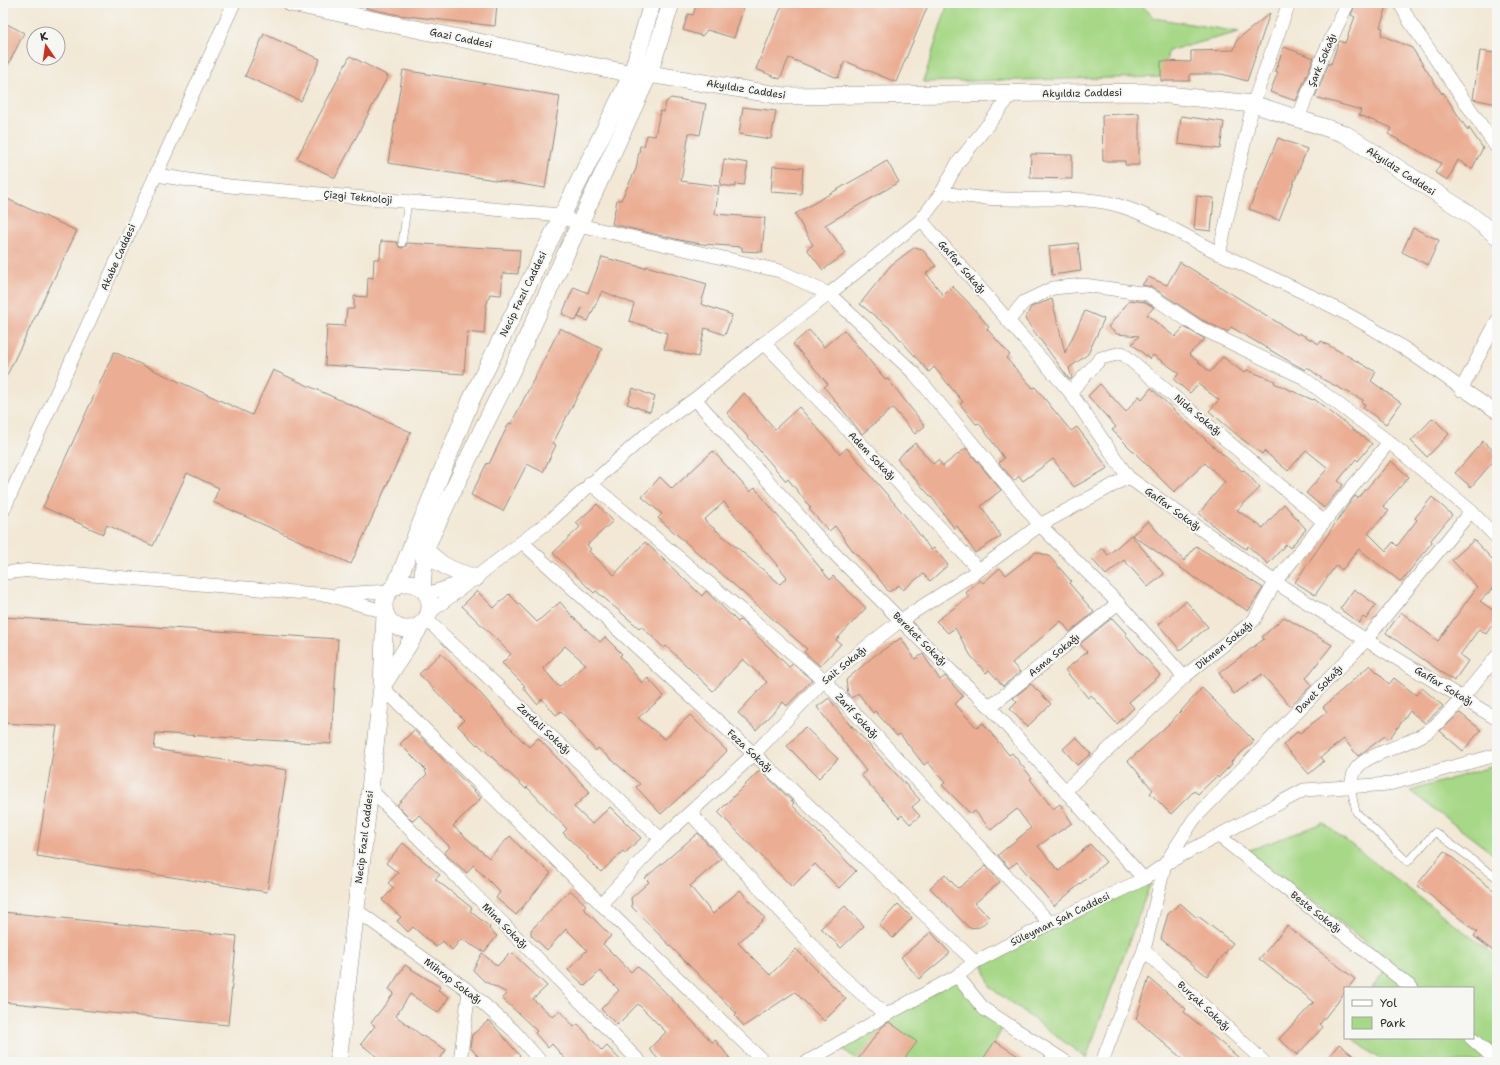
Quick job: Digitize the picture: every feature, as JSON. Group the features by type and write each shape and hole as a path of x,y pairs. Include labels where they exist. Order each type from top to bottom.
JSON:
{"street":[{"name":"Akabe Caddesi","path":"3,511 234,3"},
{"name":"Gazi Caddesi","path":"291,3 632,74"},
{"name":"Necip Fazıl Caddesi","path":"393,589 471,400 561,215 632,74 652,3"},
{"name":"Necip Fazıl Caddesi","path":"424,591 425,548 511,372 649,74 671,3"},
{"path":"1219,254 1253,104 1289,3"},
{"name":"Şark Sokağı","path":"1298,118 1323,56 1348,3"},
{"path":"1400,3 1410,22 1497,148"},
{"name":"Akyıldız Caddesi","path":"632,74 649,74 784,96 1140,92 1253,104 1345,134 1469,214 1497,236"},
{"path":"393,589 384,605 385,612 388,619 400,628 407,629 425,619 552,519 590,483 649,432 695,399 764,343 830,294 921,220 942,192 957,164 1012,94"},
{"name":"Çizgi Teknoloji","path":"156,175 229,186 561,215"},
{"path":"942,192 963,197 1086,200 1110,203 1134,210 1154,218 1219,254 1329,305 1380,332 1424,362 1461,390 1497,412"},
{"path":"561,215 579,225 780,271 830,294 914,373 1040,525 1118,603 1184,677"},
{"name":"Gaffar Sokağı","path":"921,220 1070,392 1128,477 1275,582 1366,640 1463,697 1497,719"},
{"path":"1009,320 1024,302 1053,288 1084,285 1148,294 1198,327 1302,377 1389,442 1471,511 1497,538"},
{"path":"1461,390 1497,321"},
{"name":"Adem Sokağı","path":"764,343 893,477 979,570"},
{"name":"Nida Sokağı","path":"1070,392 1101,358 1122,353 1324,522"},
{"name":"Bereket Sokağı","path":"695,399 819,538 952,672 990,707 1066,790 1144,879"},
{"name":"Dikmen Sokağı","path":"1066,790 1184,677 1254,620 1275,582 1389,442"},
{"name":"Sait Sokağı","path":"601,904 661,840 754,754 824,680 901,620 979,570 1040,525 1128,477"},
{"name":"Zarif Sokağı","path":"590,483 824,680 1050,923"},
{"name":"Davet Sokağı","path":"1165,864 1194,819 1366,640 1471,511"},
{"name":"Feza Sokağı","path":"522,542 754,754 976,962"},
{"path":"425,548 435,560 451,571 476,578"},
{"path":"3,573 32,570 329,595 393,589 409,583 424,591 430,600 425,619 382,687 601,904 764,1062"},
{"path":"424,591 476,578"},
{"path":"329,595 385,612"},
{"name":"Asma Sokağı","path":"990,707 1118,603"},
{"name":"Necip Fazıl Caddesi","path":"338,1062 382,687 385,612"},
{"name":"Zerdali Sokağı","path":"425,619 661,840"},
{"path":"1351,788 1352,777 1362,762 1421,736 1463,697 1497,656"},
{"path":"1102,1062 1144,950 1165,864 1304,790 1351,788 1389,784 1409,780 1497,755"},
{"name":"Mina Sokağı","path":"370,789 640,1062"},
{"path":"690,813 837,972 886,1015"},
{"name":"Beste Sokağı","path":"1219,836 1411,987"},
{"name":"Süleyman Şah Caddesi","path":"809,1062 886,1015 958,976 976,962 1050,923 1144,879 1165,864"},
{"name":"Mihrap Sokağı","path":"356,910 469,991 514,1031 542,1062"},
{"name":"Burçak Sokağı","path":"1144,950 1264,1062"},
{"path":"958,976 984,1009 1066,1062"},
{"path":"460,1062 469,991"},
{"path":"1472,1039 1497,1060"}],"lane":[{"path":"402,242 408,201"},
{"path":"1351,788 1356,812 1408,862 1435,832 1497,878"}],"green space":[{"path":"948,3 1140,3 1154,18 1239,32 1168,51 1164,77 923,82"},
{"path":"1497,765 1497,857 1410,791"},
{"path":"1323,823 1497,957 1497,1044 1495,1042 1479,1062 1383,1062 1353,1039 1474,1039 1474,987 1373,987 1391,961 1247,851"},
{"path":"1151,882 1086,1058 991,988 982,963"},
{"path":"959,978 1005,1023 984,1062 861,1062 840,1047"}],"building":[{"path":"366,3 497,3 495,26 399,15 366,8"},
{"path":"697,3 745,3 734,38 707,30 702,36 683,30 688,14 693,15"},
{"path":"783,3 929,3 896,82 845,61 838,78 789,58 780,79 756,69"},
{"path":"1356,3 1388,3 1380,27 1383,28 1381,35 1412,48 1468,131 1469,128 1483,148 1472,169 1458,160 1448,180 1435,173 1441,163 1388,134 1392,128 1359,115 1361,110 1315,97 1329,63 1331,64 1339,41 1345,43 1355,17 1351,15"},
{"path":"1270,13 1247,81 1222,74 1190,74 1190,81 1161,81 1161,61 1191,62 1191,51 1234,50 1237,40"},
{"path":"3,22 24,33 3,75"},
{"path":"264,34 320,59 301,101 245,76"},
{"path":"1284,47 1314,58 1296,101 1270,92 1278,72 1275,71"},
{"path":"1480,51 1497,53 1497,104 1473,99"},
{"path":"350,56 388,76 335,178 297,158"},
{"path":"403,70 560,96 545,188 388,163"},
{"path":"671,98 706,104 700,135 689,133 681,181 719,186 715,214 765,218 762,252 742,251 742,247 684,241 612,224 617,200 621,200 636,169 640,146 644,146 647,135 655,136 660,111 664,112 666,102"},
{"path":"743,107 776,111 771,139 739,134"},
{"path":"1139,113 1139,165 1125,165 1125,161 1103,161 1102,115"},
{"path":"1181,116 1224,122 1220,149 1178,144"},
{"path":"1278,138 1307,149 1279,220 1249,209"},
{"path":"1031,154 1072,155 1072,179 1030,178"},
{"path":"724,159 748,163 744,185 736,184 735,187 720,185"},
{"path":"887,161 899,182 825,225 846,253 823,270 807,249 813,245 795,214"},
{"path":"773,166 803,168 801,194 771,192"},
{"path":"1197,196 1214,198 1211,231 1194,229"},
{"path":"3,197 77,231 3,383"},
{"path":"1413,228 1439,240 1428,265 1402,252"},
{"path":"381,241 397,242 399,247 402,248 406,246 407,243 520,250 518,274 503,273 501,295 490,294 486,306 484,334 467,332 464,374 325,365 327,325 345,326 347,309 354,309 354,296 367,297 368,277 373,278 374,259 380,259"},
{"path":"1078,243 1081,271 1052,275 1049,246"},
{"path":"915,247 922,249 936,266 926,273 943,295 952,286 967,301 989,327 987,329 1010,355 1006,358 1033,388 1035,387 1071,431 1077,427 1108,468 1074,487 1053,459 1023,481 1019,476 1014,481 999,463 1004,458 979,423 976,424 960,404 963,402 934,367 929,372 891,329 860,304 891,265"},
{"path":"602,257 645,268 646,266 707,284 701,304 732,315 725,335 705,328 698,357 664,349 667,333 629,321 634,304 602,291 588,321 578,317 582,308 576,321 562,314 574,287 588,293"},
{"path":"1180,262 1298,335 1299,333 1319,344 1321,341 1376,372 1371,381 1401,403 1386,424 1363,408 1365,404 1362,403 1363,400 1324,380 1307,367 1305,370 1231,327 1228,332 1202,320 1152,287 1142,285 1148,277 1167,285"},
{"path":"1052,299 1065,353 1085,311 1104,319 1088,354 1069,368 1072,378 1070,380 1025,319 1031,307"},
{"path":"1130,300 1145,302 1154,307 1147,315 1175,337 1184,327 1205,339 1189,354 1210,372 1223,357 1244,373 1247,370 1275,381 1274,383 1313,400 1314,399 1372,444 1358,461 1356,459 1338,481 1343,485 1324,508 1306,493 1328,468 1306,450 1288,471 1264,451 1262,454 1242,439 1209,411 1219,400 1198,384 1190,393 1174,380 1179,373 1153,355 1150,359 1132,344 1139,336 1117,334 1108,327"},
{"path":"560,328 602,349 553,443 556,445 543,472 527,464 503,511 471,495 487,463 489,464 509,423 511,424"},
{"path":"809,330 824,347 844,330 886,380 888,379 925,426 915,434 893,408 862,434 824,387 828,384 793,344"},
{"path":"114,352 252,415 273,370 411,432 351,564 213,502 219,488 187,473 153,546 107,525 103,534 43,507"},
{"path":"1100,384 1126,412 1139,396 1142,399 1151,388 1197,432 1242,471 1244,470 1260,488 1237,510 1263,528 1284,504 1306,529 1290,548 1286,544 1268,564 1248,546 1246,549 1221,532 1199,513 1225,482 1205,463 1174,492 1112,430 1116,427 1088,396"},
{"path":"633,388 655,397 650,412 627,404"},
{"path":"744,393 775,429 799,407 840,454 847,448 907,518 931,550 934,548 948,565 930,581 923,574 903,590 899,585 889,592 876,575 853,551 835,526 829,531 809,509 811,508 788,479 786,481 727,413"},
{"path":"1433,418 1449,434 1427,457 1411,441"},
{"path":"1483,441 1497,454 1497,457 1471,487 1455,473"},
{"path":"915,443 933,464 938,460 943,466 966,448 1001,490 981,506 1001,536 975,553 957,526 954,528 933,499 897,459"},
{"path":"713,451 750,492 755,488 830,580 833,576 866,608 836,640 841,644 820,666 804,652 807,649 658,518 662,514 642,497 660,477 672,489","holes":["724,502 787,577 780,584 704,520"]},
{"path":"1391,461 1409,477 1383,506 1389,511 1368,533 1386,551 1393,542 1397,546 1417,520 1415,518 1432,497 1452,515 1431,540 1432,542 1401,582 1359,549 1342,570 1336,565 1315,595 1295,582 1351,501 1355,496 1358,498"},
{"path":"597,504 613,521 587,545 591,549 589,551 614,575 645,542 702,596 706,591 738,622 740,620 746,625 789,667 793,664 812,680 787,706 783,702 756,730 738,713 767,682 743,659 713,691 666,646 664,648 641,626 639,628 596,591 594,593 553,553 580,527 576,523"},
{"path":"1148,521 1184,561 1196,546 1263,588 1248,611 1132,535"},
{"path":"1131,535 1164,574 1148,587 1124,560 1106,575 1091,558 1102,548 1108,555"},
{"path":"1474,540 1497,564 1497,585 1480,601 1497,613 1497,618 1486,634 1479,629 1460,655 1468,661 1454,681 1386,633 1401,612 1438,641 1477,587 1452,560"},
{"path":"1036,552 1049,556 1071,581 1069,583 1094,612 1070,632 1061,621 1012,663 1020,672 1003,686 989,670 986,673 971,656 955,628 948,633 936,621 969,597 966,593 980,580 983,583 1000,568 1006,575"},
{"path":"1354,589 1376,605 1366,619 1363,617 1359,623 1340,609"},
{"path":"477,591 494,608 509,594 537,622 560,602 573,617 600,642 605,637 622,654 620,656 642,683 648,678 664,696 638,718 665,739 690,715 727,751 703,776 661,814 636,787 640,784 598,748 596,751 561,711 556,715 542,699 537,704 523,687 525,686 502,663 511,654 462,606","holes":["565,646 586,664 559,687 543,668"]},
{"path":"1186,601 1208,627 1180,650 1158,624"},
{"path":"3,617 338,639 331,744 156,733 154,749 287,770 267,892 37,856 57,726 3,723"},
{"path":"1284,617 1332,645 1306,678 1312,685 1290,706 1262,674 1234,694 1219,673 1264,639 1262,637"},
{"path":"1112,618 1160,675 1129,702 1134,708 1117,724 1091,695 1088,698 1065,670 1087,652 1080,644"},
{"path":"901,638 915,659 923,654 940,680 945,676 963,696 955,704 977,728 983,723 1009,755 1012,753 1032,778 1030,779 1053,809 1060,804 1072,823 1038,846 1059,871 1090,844 1106,862 1054,906 1017,862 1009,868 998,855 1031,828 1017,809 991,830 975,811 971,814 942,785 945,783 928,762 924,765 900,734 897,736 875,711 873,713 858,693 852,698 848,694 846,680 874,656"},
{"path":"441,653 481,694 504,720 503,721 529,747 538,738 590,792 574,807 592,824 610,807 641,838 625,853 623,851 601,872 563,833 567,829 527,787 526,789 458,726 464,720 419,674"},
{"path":"1370,665 1389,684 1394,678 1416,695 1422,688 1443,706 1425,723 1410,711 1389,739 1385,736 1358,756 1344,739 1321,757 1324,761 1309,774 1283,745 1298,731 1300,733 1327,712 1323,707"},
{"path":"1031,684 1051,704 1027,727 1010,709 1017,702 1013,698"},
{"path":"1202,688 1254,741 1231,762 1232,764 1218,778 1217,776 1198,794 1194,791 1171,814 1150,793 1153,790 1128,761 1170,723"},
{"path":"829,698 852,728 851,725 920,800 912,807 920,816 910,824 902,815 899,818 861,775 866,771 817,707"},
{"path":"1460,713 1481,730 1463,751 1440,731"},
{"path":"805,727 838,759 819,778 787,746"},
{"path":"414,730 481,798 453,826 489,858 510,836 525,852 551,873 516,915 496,898 500,892 473,865 467,873 444,853 450,847 419,815 413,821 397,805 427,774 425,772 426,770 400,744"},
{"path":"1076,737 1091,754 1077,765 1063,749"},
{"path":"760,770 794,803 792,805 856,871 839,888 815,864 792,887 718,812"},
{"path":"698,833 721,859 690,886 713,914 740,890 765,918 738,943 770,975 796,949 846,999 824,1021 795,992 744,1026 735,1016 737,1014 632,907 631,898 649,882 645,878"},
{"path":"403,843 440,875 435,879 472,908 470,911 490,927 489,929 497,936 484,952 461,939 452,950 443,941 436,947 413,927 408,932 397,921 401,917 382,900 394,888 388,883 398,873 386,863"},
{"path":"1444,851 1497,893 1497,954 1474,936 1477,932 1417,885"},
{"path":"986,866 1000,882 975,903 990,918 980,927 969,928 930,888 945,874 957,888 960,887"},
{"path":"570,890 586,905 583,908 611,936 603,944 631,972 637,966 662,989 712,1042 715,1040 733,1062 661,1062 649,1049 666,1032 638,1004 617,1025 601,1009 619,990 600,971 585,986 568,970 587,950 566,929 547,950 531,935 531,930"},
{"path":"1180,903 1197,918 1198,916 1233,943 1207,976 1161,939 1168,914"},
{"path":"898,904 912,918 893,938 879,925"},
{"path":"845,906 864,926 841,948 821,928"},
{"path":"3,912 237,936 228,1025 3,1002"},
{"path":"1287,926 1355,979 1349,987 1344,987 1344,993 1320,1024 1323,1027 1297,1055 1279,1039 1314,1002 1259,959"},
{"path":"931,932 950,953 919,979 901,957"},
{"path":"511,952 547,986 533,999 553,1017 560,1011 574,1027 578,1024 602,1051 607,1046 622,1062 568,1062 552,1044 548,1048 535,1033 537,1031 502,998 507,993 484,981 473,970 482,953 497,966"},
{"path":"405,965 440,987 438,990 449,997 438,1013 410,994 396,1016 421,1035 446,1050 438,1062 372,1062 376,1056 361,1044 375,1026 371,1023 394,993 389,989"},
{"path":"1149,978 1186,1009 1184,1012 1244,1062 1186,1062 1136,1019"},
{"path":"489,1020 520,1056 513,1062 483,1062 470,1047 472,1035"},
{"path":"889,1022 917,1042 902,1062 856,1062 882,1027"},
{"path":"995,1041 1027,1062 981,1062"},
{"path":"1339,1044 1361,1062 1324,1062"}]}
